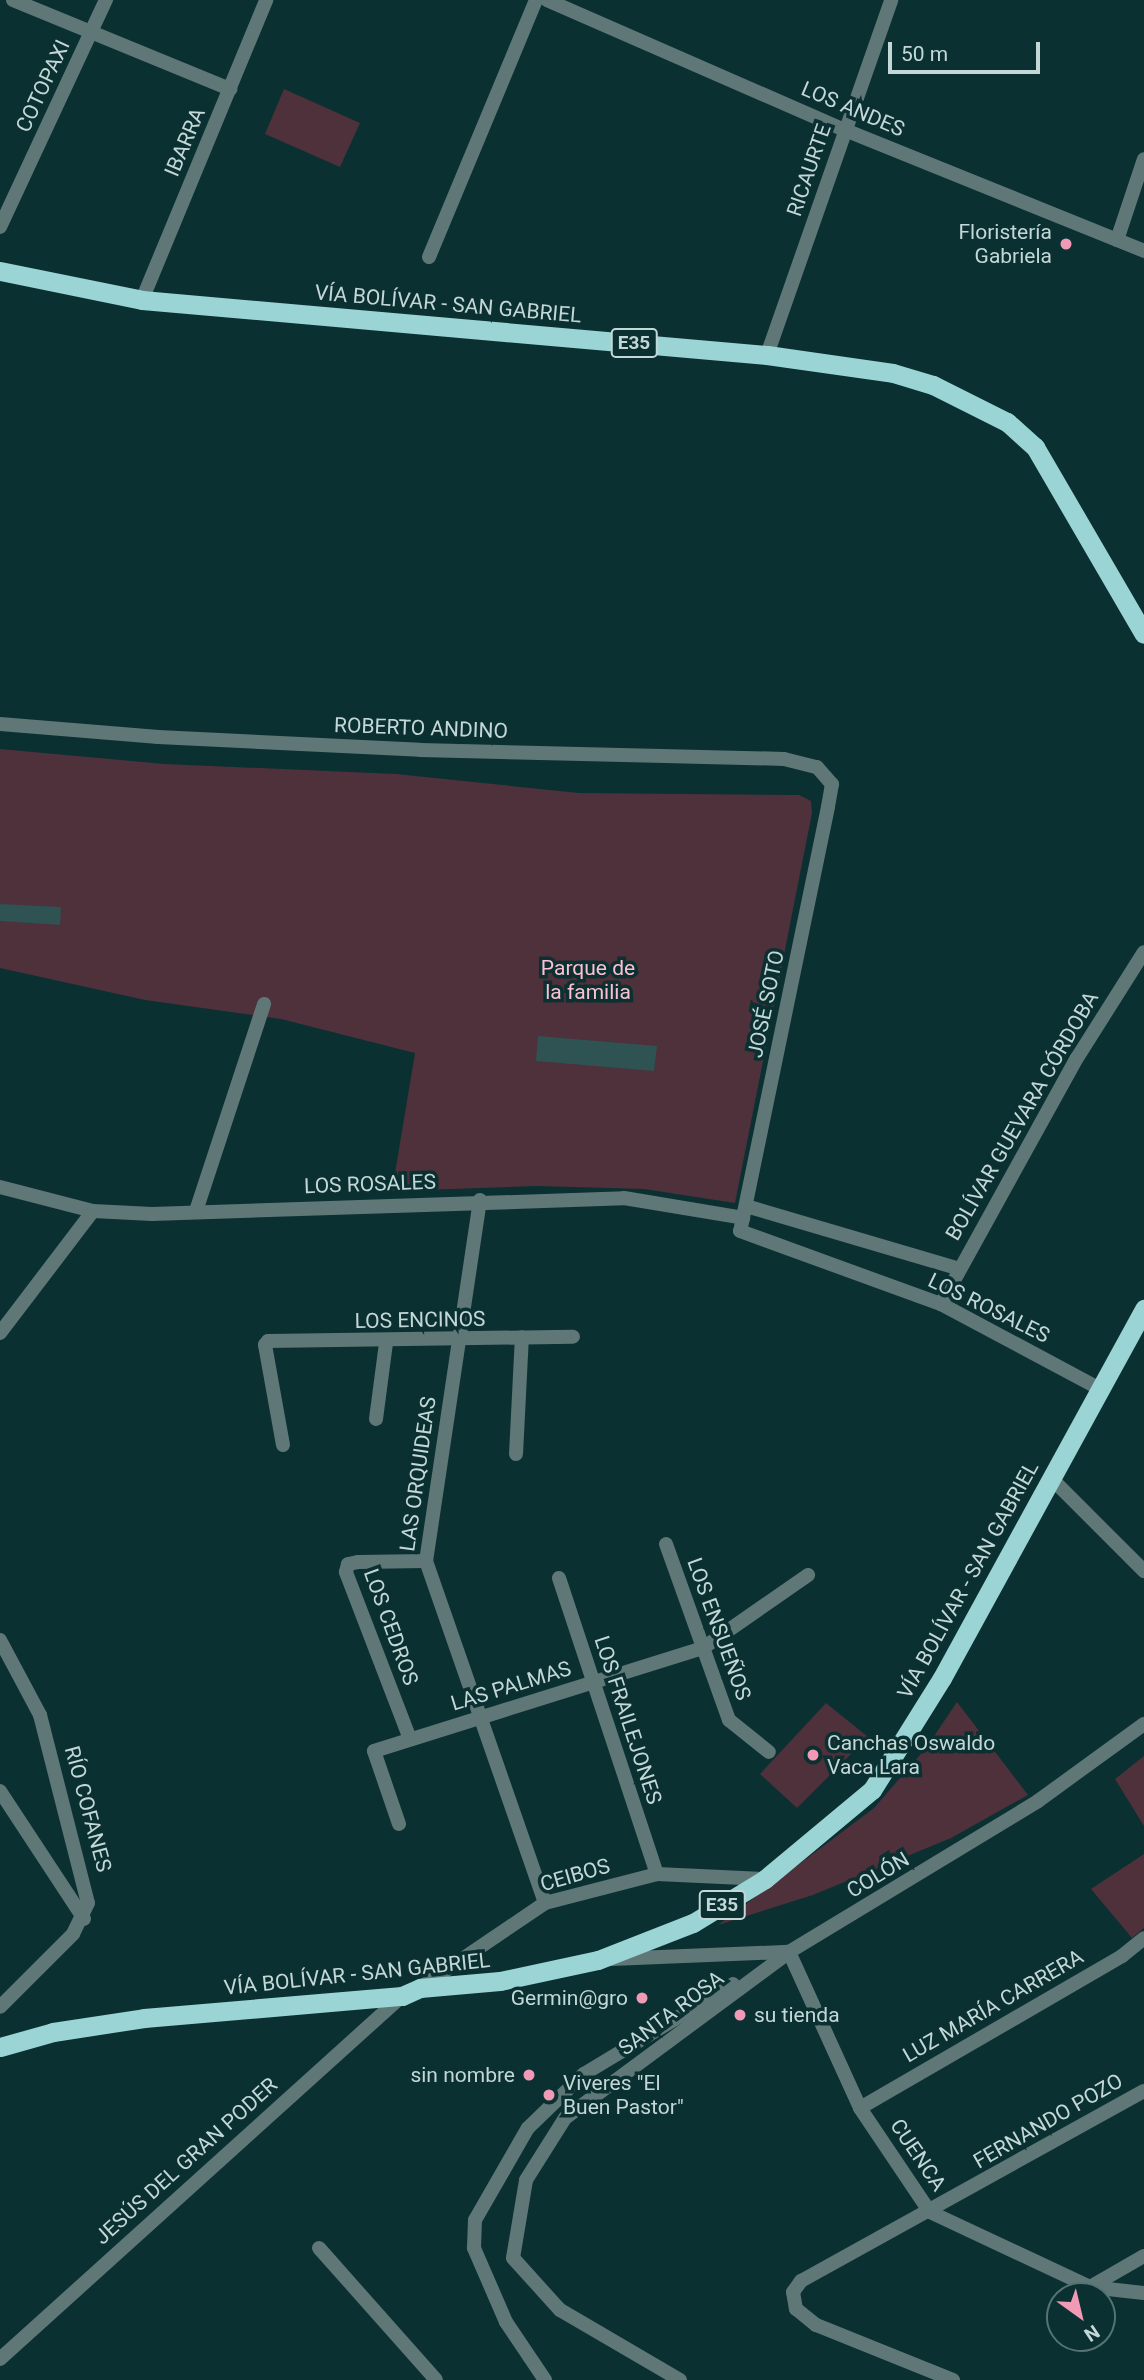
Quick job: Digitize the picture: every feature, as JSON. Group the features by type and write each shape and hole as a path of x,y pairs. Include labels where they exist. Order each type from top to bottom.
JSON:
{"highway":[{"name":"VÍA BOLÍVAR - SAN GABRIEL","path":"0,271 142,299 767,355 923,382 1007,422 1035,447 1144,634"},
{"name":"VÍA BOLÍVAR - SAN GABRIEL","path":"0,2047 53,2032 144,2018 500,1981 598,1959 692,1923 765,1879 872,1790 942,1678 1054,1479 1098,1388 1144,1309"}],"street":[{"path":"13,0 230,89"},
{"name":"COTOPAXI","path":"0,227 106,0"},
{"name":"IBARRA","path":"142,299 266,0"},
{"path":"429,257 536,0"},
{"name":"LOS ANDES","path":"547,0 845,130 1144,251"},
{"name":"RICAURTE","path":"767,355 891,0"},
{"path":"1117,240 1144,159"},
{"name":"ROBERTO ANDINO","path":"0,724 158,737 420,750 783,759 817,767 832,784"},
{"name":"JOSÉ SOTO","path":"743,1219 832,784"},
{"name":"BOLÍVAR GUEVARA CÓRDOBA","path":"941,1304 957,1268 1077,1058 1144,952"},
{"path":"196,1210 264,1004"},
{"name":"LOS ROSALES","path":"0,1188 93,1211 624,1198 743,1219 941,1304 1098,1388"},
{"name":"LAS ORQUIDEAS","path":"480,1200 426,1561 545,1903"},
{"path":"0,1333 93,1211"},
{"path":"743,1219 957,1268"},
{"name":"LOS ENCINOS","path":"283,1445 265,1345 268,1341 386,1343 573,1337"},
{"path":"516,1454 522,1338"},
{"path":"376,1419 386,1343"},
{"path":"1054,1479 1144,1571"},
{"name":"LOS ENSUEÑOS","path":"666,1544 729,1720 769,1752"},
{"name":"LOS CEDROS","path":"410,1739 346,1572 348,1564 358,1562 426,1561"},
{"name":"LAS PALMAS","path":"400,1824 374,1751 703,1648 807,1575"},
{"name":"LOS FRAILEJONES","path":"559,1578 657,1874"},
{"name":"RÍO COFANES","path":"0,1640 40,1715 87,1887 84,1919"},
{"name":"COLÓN","path":"598,1959 789,1952 1038,1801 1144,1724"},
{"path":"0,1791 84,1919 0,2007"},
{"name":"CEIBOS","path":"411,1992 545,1903 657,1874 765,1879"},
{"name":"LUZ MARÍA CARRERA","path":"860,2108 1122,1956 1144,1938"},
{"path":"545,2380 506,2322 474,2248 475,2220 528,2127 584,2074 789,1952"},
{"name":"CUENCA","path":"789,1952 860,2108 930,2212 1079,2282"},
{"name":"SANTA ROSA","path":"680,2380 560,2311 513,2258 526,2180 565,2118 789,1952"},
{"name":"JESÚS DEL GRAN PODER","path":"0,2359 411,1992"},
{"name":"FERNANDO POZO","path":"953,2380 816,2325 796,2309 793,2292 801,2281 930,2212 1144,2091"},
{"path":"319,2248 436,2380"},
{"path":"1099,2282 1144,2256"},
{"name":"CUENCA","path":"1116,2290 1144,2293"}],"green space":[{"path":"284,89 360,123 340,167 265,134"},
{"name":"Parque de la familia","path":"0,749 165,764 396,774 579,793 799,795 811,801 812,813 735,1203 644,1189 537,1186 392,1191 415,1053 281,1019 145,1000 0,968"},
{"path":"957,1702 1028,1795 951,1838 813,1895 718,1925 874,1808 926,1748"},
{"name":"Canchas Oswaldo Vaca Lara","path":"826,1703 868,1737 797,1808 760,1774"},
{"path":"1144,1756 1144,1826 1115,1779"},
{"path":"1144,1854 1144,1928 1132,1938 1091,1889"}],"building":[{"path":"0,904 61,907 60,925 0,921"},
{"path":"538,1036 657,1046 654,1071 536,1061"}],"place":[{"name":"Floristería Gabriela","path":"1066,244"},
{"name":"Canchas Oswaldo Vaca Lara","path":"813,1755"},
{"name":"Germin@gro","path":"642,1998"},
{"name":"su tienda","path":"740,2015"},
{"name":"sin nombre","path":"529,2075"},
{"name":"Viveres \"El Buen Pastor\"","path":"549,2095"}]}
